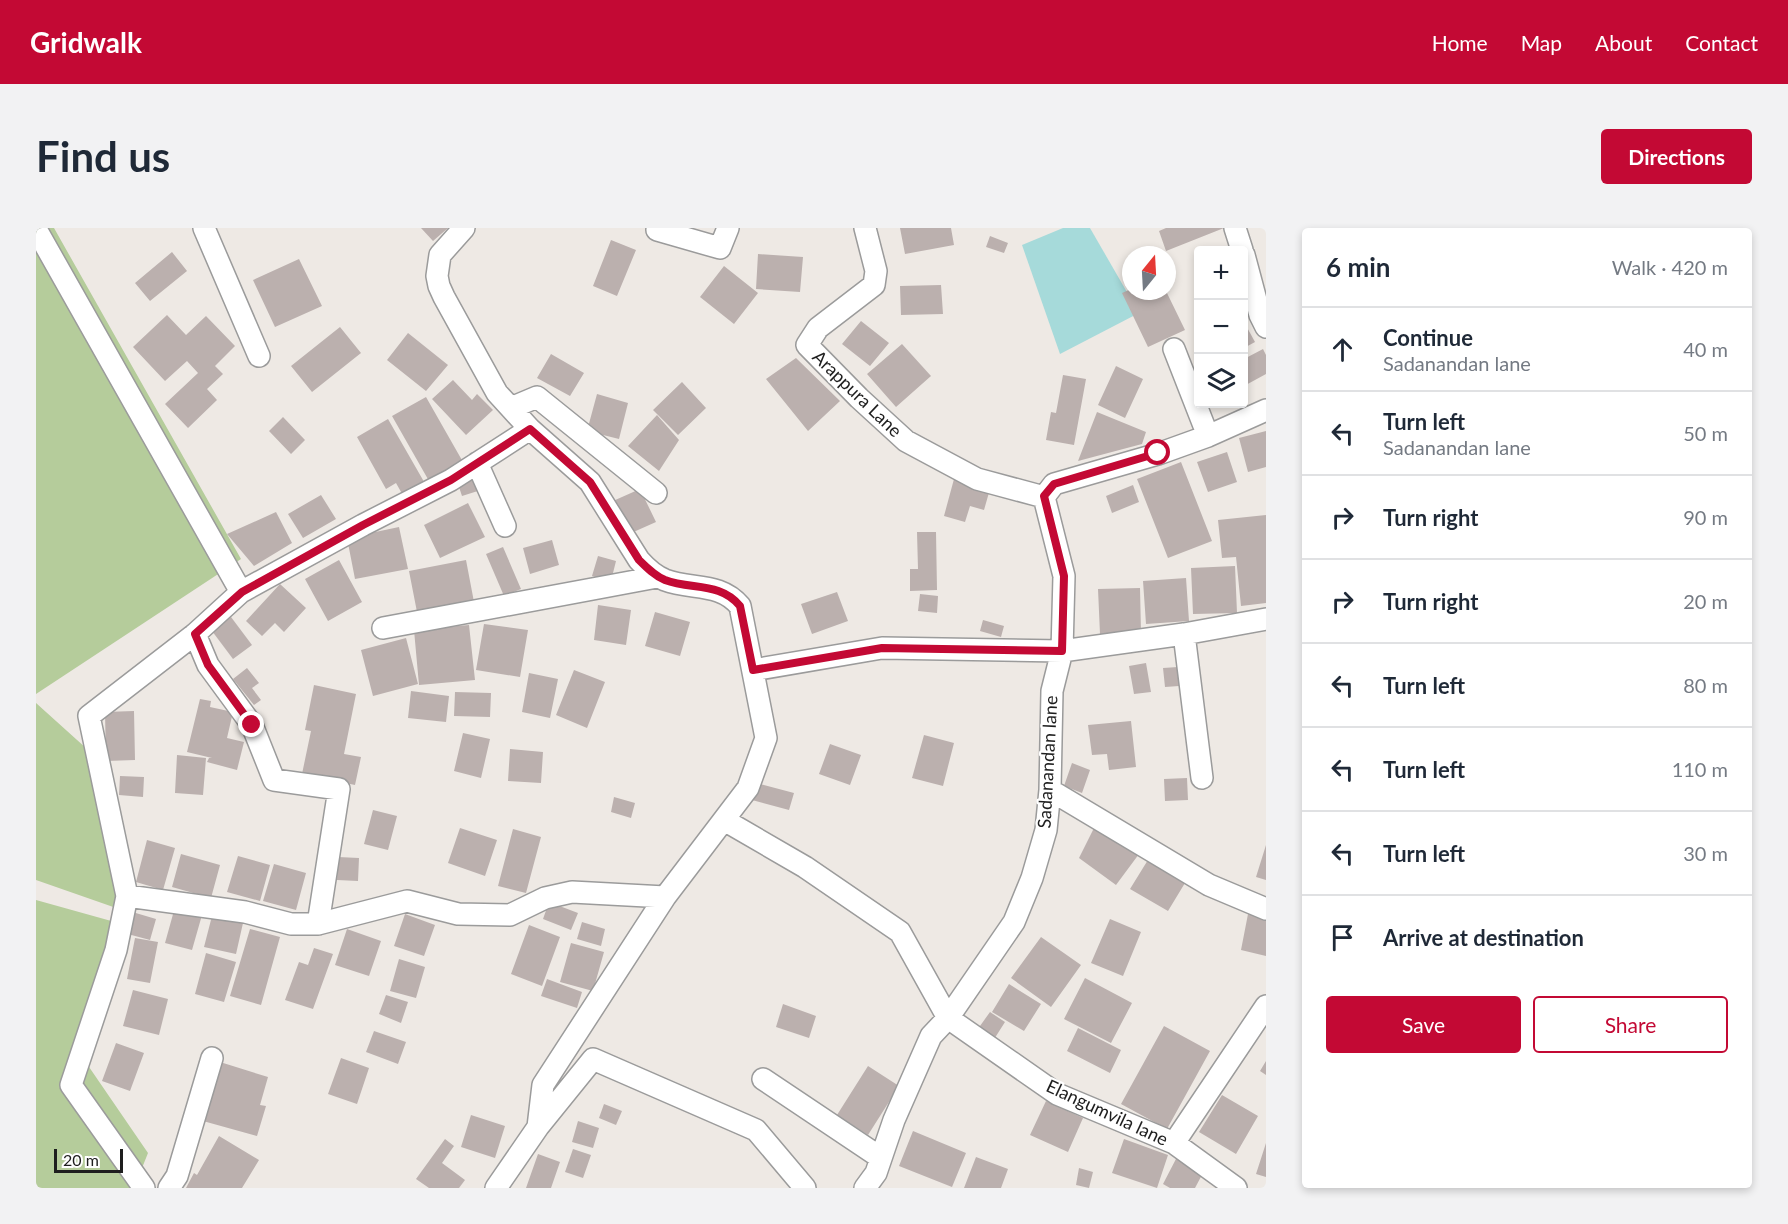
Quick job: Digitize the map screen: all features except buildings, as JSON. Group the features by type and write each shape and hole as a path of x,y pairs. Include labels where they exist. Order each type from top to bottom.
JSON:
{"street":[{"path":"204,228 259,356"},
{"path":"464,228 440,255 439,286 497,393 530,429 590,482 639,560 657,576 674,583 718,590 735,600 740,606 766,738 748,788 665,897 543,1084 538,1127"},
{"path":"657,230 720,248 728,228"},
{"name":"Arappura Lane","path":"865,228 876,271 874,285 818,328 807,345 859,398 906,441 977,479 1044,496"},
{"path":"1235,228 1241,246"},
{"path":"36,229 242,592"},
{"path":"1248,270 1260,315 1266,327"},
{"path":"1174,349 1208,436"},
{"path":"511,408 537,397 656,493"},
{"path":"1044,496 1054,484 1208,436 1266,410"},
{"path":"144,1188 72,1085 116,950 126,896 88,716 195,634 242,592 363,525 451,480 530,429"},
{"path":"477,463 505,526"},
{"name":"Sadanandan lane","path":"865,1188 876,1173 894,1120 932,1036 948,1018 1014,922 1032,878 1046,830 1050,790 1052,691 1062,651 1064,576 1044,496"},
{"path":"383,628 657,576"},
{"path":"753,670 882,648 1062,651 1184,634 1266,619"},
{"path":"195,634 208,665 252,725 274,780 339,789 318,924"},
{"path":"1184,634 1202,778"},
{"path":"1050,790 1209,885 1266,909"},
{"path":"724,820 805,867 900,932 948,1018"},
{"path":"126,896 245,912 291,924 318,924 407,901 458,914 510,915 545,898 572,892 665,897"},
{"path":"1174,1143 1266,1006"},
{"name":"Elangumvila lane","path":"948,1018 1057,1094 1174,1143 1207,1179 1236,1188"},
{"path":"169,1188 177,1176 212,1058"},
{"path":"496,1188 538,1127 593,1059 756,1130 805,1188"},
{"path":"762,1079 881,1158"}],"green space":[{"path":"36,228 54,228 241,559 36,694"},
{"path":"36,703 97,758 119,909 36,880"},
{"path":"36,900 122,924 87,1064 148,1153 134,1188 36,1188"}],"water":[{"path":"1063,228 1090,228 1122,284 1122,300 1132,300 1139,313 1060,354 1022,245"}],"route":[{"path":"252,725 208,665 195,634 242,592 363,525 451,480 530,429 590,482 647,569 665,580 709,587 735,600 740,606 753,670 882,648 1062,651 1064,576 1044,496 1054,484 1158,453"}]}
